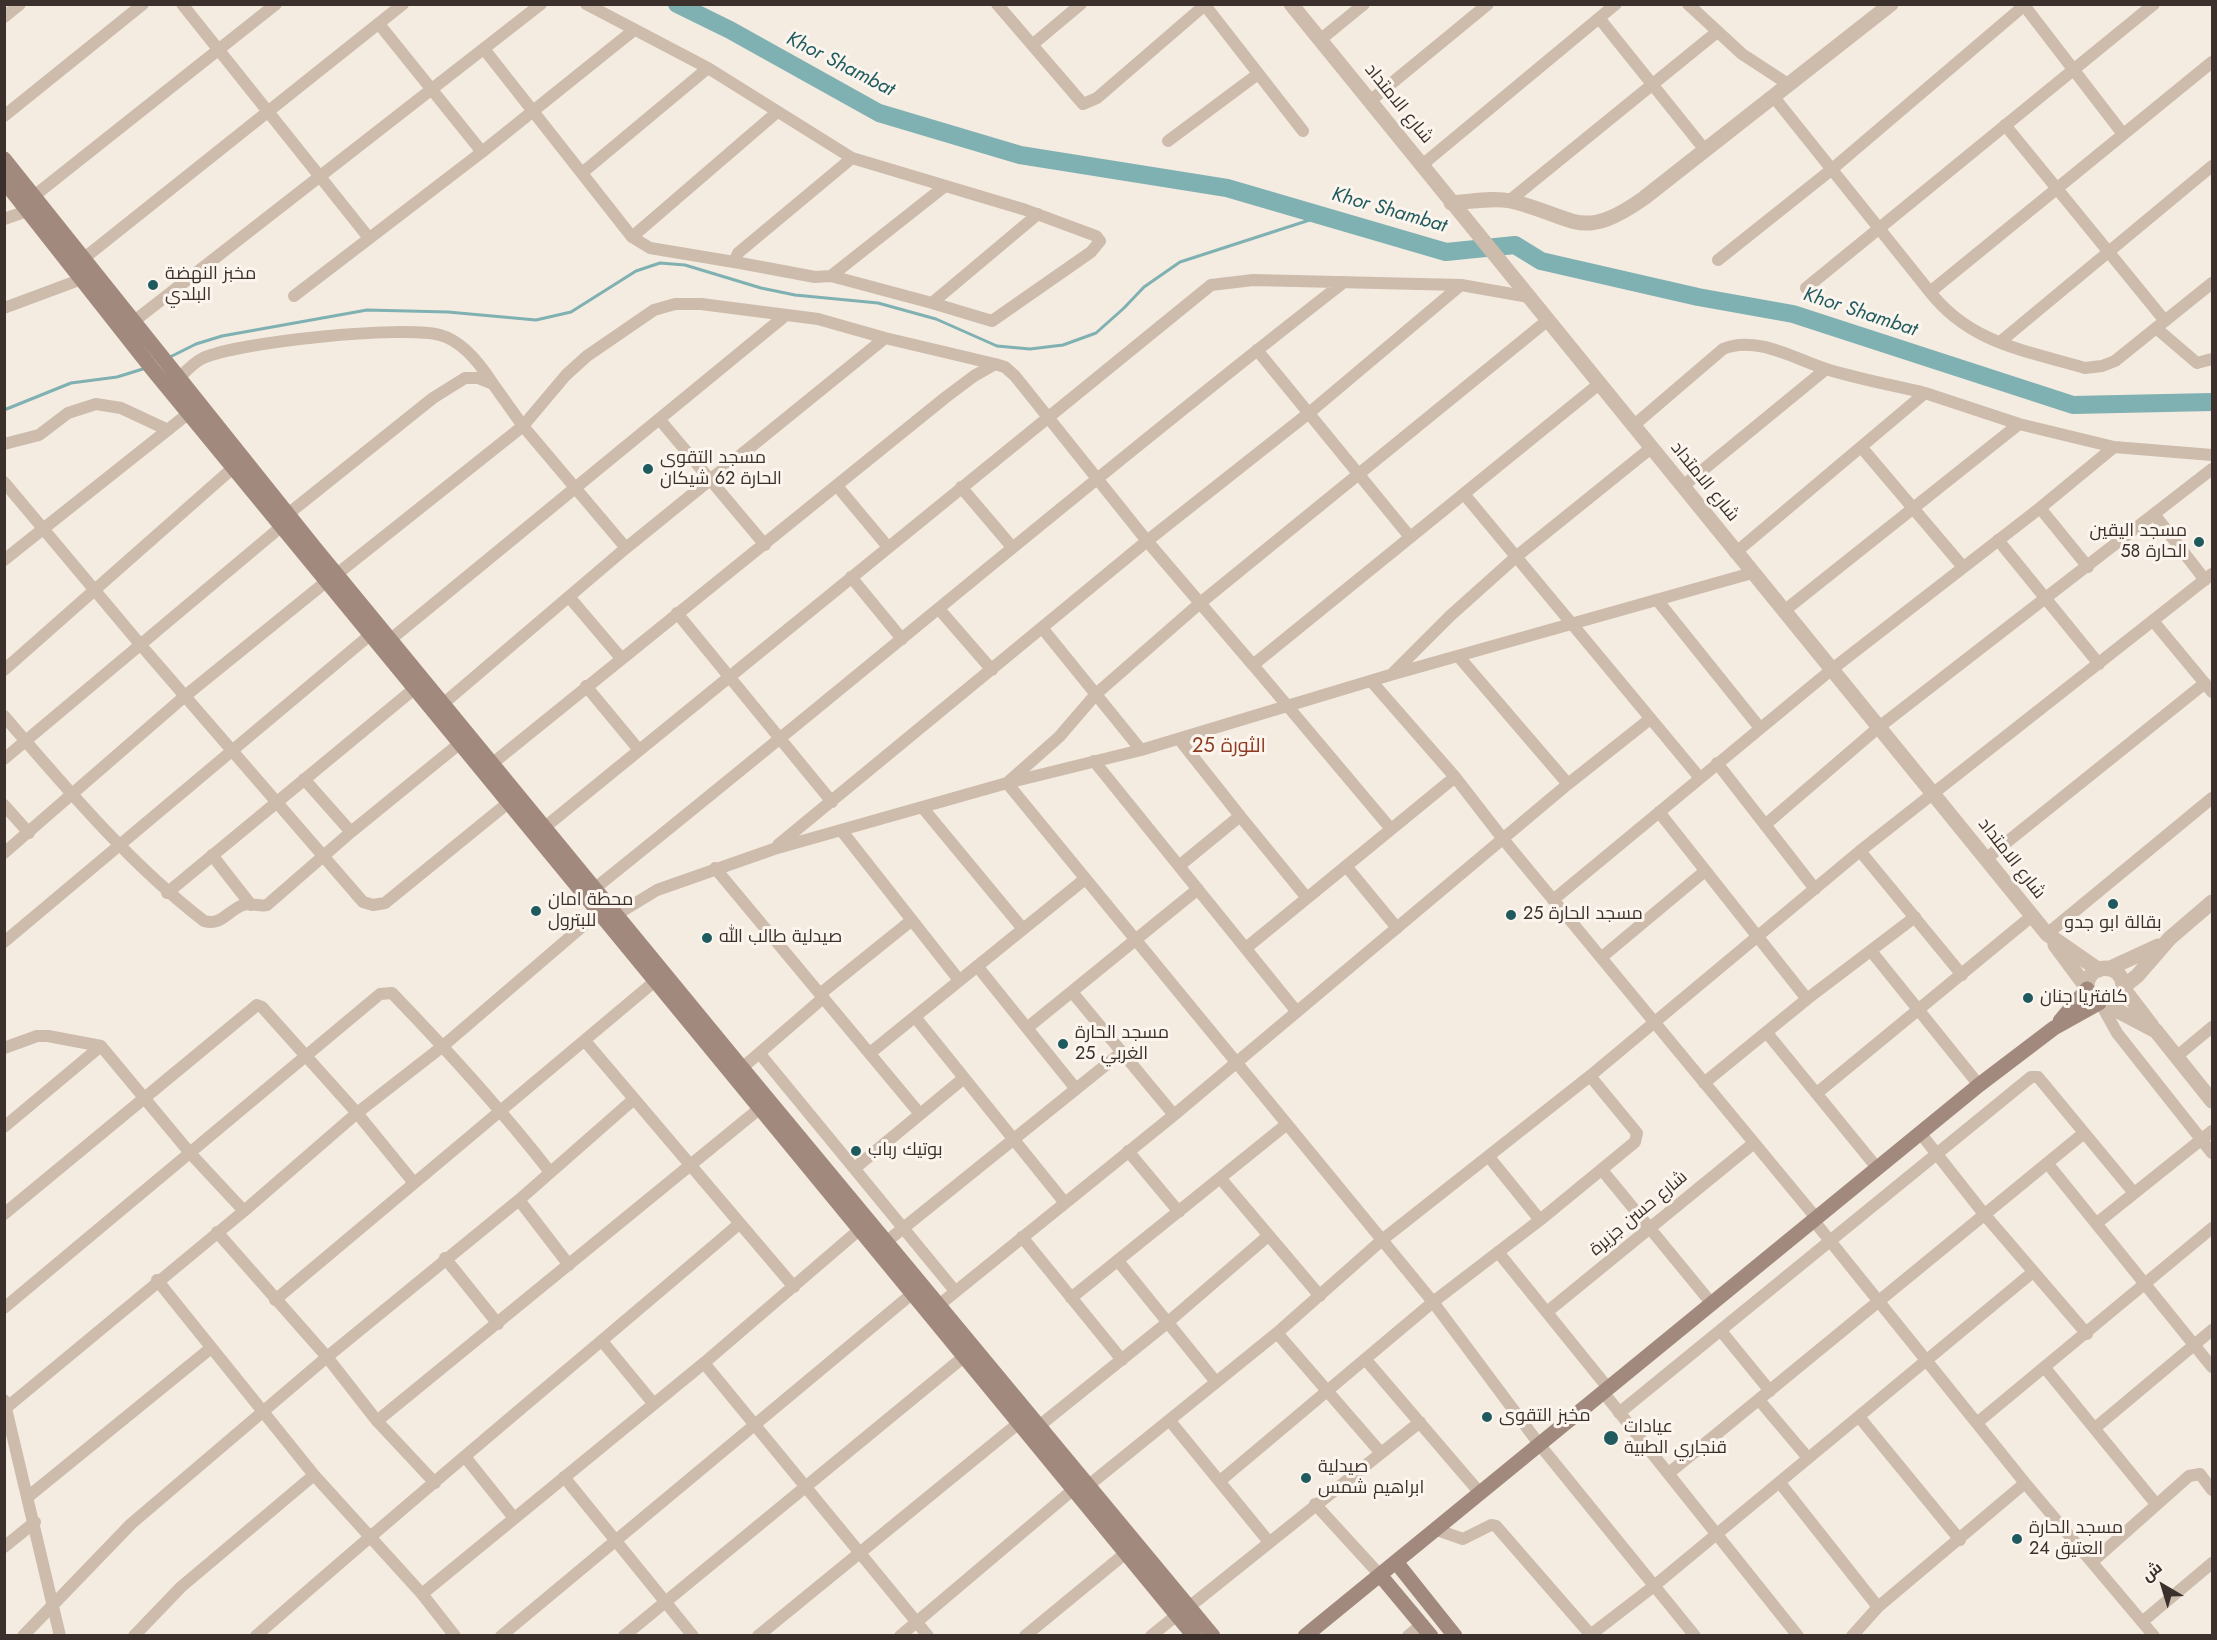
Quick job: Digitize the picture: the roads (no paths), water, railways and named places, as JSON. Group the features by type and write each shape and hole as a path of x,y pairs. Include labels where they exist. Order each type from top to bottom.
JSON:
{"main road":[{"path":"4,159 31,204 82,279 160,367 189,413 234,467 285,520"},
{"path":"4,181 31,204 83,259 133,322 148,353"},
{"path":"160,367 178,379 332,578 391,639 594,889 1039,1426 1126,1552 1183,1611 1213,1635"},
{"path":"332,578 370,635 654,982 1020,1422 1082,1486 1183,1611 1194,1635"},
{"path":"2054,1028 2087,988"},
{"path":"1305,1635 1437,1530 1979,1085 2054,1028 2102,1004"},
{"path":"1396,1562 1455,1635"},
{"path":"1380,1575 1426,1630"},
{"path":"1402,1600 1417,1588"}],"street":[{"path":"4,17 20,4"},
{"path":"4,116 144,4"},
{"path":"182,4 369,238"},
{"path":"4,219 31,204 276,4"},
{"path":"83,259 403,4"},
{"path":"133,322 322,177 541,4"},
{"path":"484,49 632,237 650,248 815,277 831,276 992,321 1098,246 1100,241 1096,236 1038,214 852,158 776,113 708,68 586,4"},
{"path":"997,4 1078,101 1083,104 1090,103 1205,5 1303,131"},
{"path":"1032,45 1081,4"},
{"name":"شارع الامتداد","path":"1291,4 2049,937 2104,969"},
{"path":"1370,101 1488,4"},
{"path":"1422,165 1616,4"},
{"path":"1688,4 1742,54 1788,84"},
{"path":"1455,207 1494,199 1509,201 1567,221 1588,224 1610,220 1644,198 1891,4"},
{"path":"1806,288 1880,230 2154,4"},
{"path":"1718,260 1831,170 2024,5 2123,134"},
{"path":"1320,40 1360,6"},
{"path":"1599,18 1705,150"},
{"path":"379,24 482,152"},
{"path":"294,296 482,152 634,30"},
{"path":"1509,201 1652,82 1717,32"},
{"path":"1930,292 2212,62"},
{"path":"582,173 708,68"},
{"path":"1168,141 1258,74"},
{"path":"1773,96 1930,292 1954,319 1983,336 2085,368 2102,366 2115,361 2212,283"},
{"path":"632,237 776,113"},
{"path":"2005,125 2108,252 2160,324 2197,363 2212,359"},
{"path":"740,263 736,258 738,253 852,158"},
{"path":"2000,342 2212,166"},
{"path":"831,276 945,186"},
{"path":"932,303 1038,214"},
{"path":"4,308 82,279"},
{"path":"545,827 1047,416 1211,285 1253,280 1461,285 1528,295"},
{"path":"594,889 781,739 1096,479 1344,282"},
{"path":"774,849 1147,542 1309,413 1461,285"},
{"path":"4,853 185,696 523,426 566,375 587,356 654,310 687,303 818,319 1005,367 1015,376 1147,542 1391,829"},
{"path":"391,639 786,315"},
{"path":"1007,783 1059,737 1096,694 1199,604 1548,320"},
{"path":"178,379 203,358 235,350 333,336 407,331 441,335 481,366 523,426 626,548"},
{"path":"444,703 626,548 712,481 885,338"},
{"path":"1633,426 1723,349 1732,345 1761,347 1826,369 1925,393 2019,424 2114,447 2212,454"},
{"path":"1257,350 1410,537"},
{"path":"493,763 962,384 995,364"},
{"path":"1682,487 1826,369"},
{"path":"4,759 285,520 451,385 465,378 478,378 493,384"},
{"path":"1253,666 1599,384"},
{"path":"1735,553 1925,393"},
{"path":"4,444 39,435 68,413 96,404 121,408 168,430"},
{"path":"4,560 189,413"},
{"path":"660,420 765,545"},
{"path":"1784,611 2019,424"},
{"path":"1553,900 1831,670 2040,508 2114,447"},
{"path":"1390,675 1450,616 1517,556 1651,448"},
{"path":"1862,448 1964,567"},
{"path":"4,670 234,467"},
{"path":"1765,825 1879,727 2212,469"},
{"path":"4,482 139,643 363,902 373,905 385,903 508,803"},
{"path":"837,486 888,547"},
{"path":"961,487 1012,547"},
{"path":"1464,494 1574,623 1700,778"},
{"path":"2040,508 2088,567"},
{"path":"900,1635 1082,1486 1170,1421 1277,1333 1382,1240 1590,1076 1860,851 2209,577 2154,514"},
{"path":"1998,540 2099,664"},
{"path":"616,915 657,890 774,849 1007,783 1141,750 1390,675 1752,573"},
{"path":"851,577 902,639"},
{"path":"570,598 621,658"},
{"path":"1658,601 1760,728"},
{"path":"939,609 992,670"},
{"path":"677,613 832,802"},
{"path":"1987,858 2209,687 2154,622"},
{"path":"1043,629 1141,750"},
{"path":"4,942 370,635"},
{"path":"1460,657 1568,784"},
{"path":"1372,682 1455,777 1503,839 1754,1143 2025,1483 2154,1635"},
{"path":"586,686 639,750"},
{"path":"167,893 414,689"},
{"path":"4,717 119,844 167,893 204,921 211,923 218,922 243,905 267,905 351,832 459,744"},
{"path":"939,1305 1174,1115 1568,784 1650,719"},
{"path":"1179,739 1307,898"},
{"path":"1094,761 1297,1012"},
{"path":"1717,763 1815,889"},
{"path":"1246,948 1455,777"},
{"path":"304,779 351,832"},
{"path":"1007,783 1433,1302 1539,1444 1695,1635"},
{"path":"2156,1031 2102,1004 2090,995 2049,937 2212,798"},
{"path":"4,805 28,833"},
{"path":"922,807 1023,929"},
{"path":"1659,812 1807,999"},
{"path":"1179,866 1240,816"},
{"path":"841,830 959,980"},
{"path":"1860,851 1962,975"},
{"path":"212,855 251,905"},
{"path":"1346,866 1397,928"},
{"path":"715,868 920,1114"},
{"path":"1602,957 1706,871"},
{"path":"870,1053 1085,879"},
{"path":"1027,1028 1198,889"},
{"path":"2102,1004 2115,1001 2123,988 2137,976 2170,938 2212,902"},
{"path":"60,1635 29,1496 9,1443 5,1404 244,1211 357,1113 443,1046 598,913"},
{"path":"1817,1093 2032,916"},
{"path":"1704,1083 1807,999 1915,917"},
{"path":"742,1068 912,920"},
{"path":"2087,988 2088,980 2104,969 2138,957 2170,938"},
{"path":"1871,951 1979,1085"},
{"path":"977,966 1076,1089"},
{"path":"2104,969 2120,977 2123,988 2212,1101"},
{"path":"275,1300 654,982"},
{"path":"1072,992 1174,1115"},
{"path":"4,1308 307,1057 380,993 392,993 443,1046 502,1110 550,1172"},
{"path":"2102,1004 2117,1033 2212,1153"},
{"path":"4,1214 145,1100 257,1005 262,1007 357,1113 414,1183"},
{"path":"915,1017 1065,1203"},
{"path":"2176,1057 2212,1027"},
{"path":"1767,1033 1878,1169"},
{"path":"4,1048 37,1036 101,1046 190,1153 244,1211"},
{"path":"585,1041 794,1287"},
{"path":"4,1127 101,1046"},
{"path":"886,1242 1122,1052"},
{"path":"760,1054 955,1291"},
{"path":"1220,1481 1433,1302 1540,1220 1638,1138 1590,1076"},
{"path":"1619,1413 2035,1076 2134,1193"},
{"path":"855,1168 964,1078"},
{"path":"23,1635 54,1606 131,1524 445,1258 519,1200 634,1099"},
{"path":"377,1421 759,1109"},
{"path":"1071,1298 1287,1124"},
{"path":"2097,1223 2212,1131"},
{"path":"1669,1473 2084,1133"},
{"path":"1921,1134 1984,1214 2087,1334"},
{"name":"شارع حسن جزيرة","path":"1547,1312 1754,1143"},
{"path":"1128,1151 1179,1212"},
{"path":"1489,1157 1540,1220"},
{"path":"2048,1164 2212,1367"},
{"path":"1602,1170 1712,1304"},
{"path":"1221,1179 1320,1296"},
{"path":"519,1200 569,1265"},
{"path":"256,1635 368,1537 466,1458 739,1224"},
{"path":"1978,1422 2087,1334 2212,1228"},
{"path":"422,1594 704,1363 859,1230"},
{"path":"217,1232 327,1357 377,1421 435,1483"},
{"path":"1039,1426 1167,1323 1268,1236"},
{"path":"1022,1237 1122,1360"},
{"path":"1498,1252 1547,1312 1605,1390 1619,1413 1798,1635"},
{"path":"445,1258 498,1324"},
{"path":"1118,1261 1216,1382"},
{"path":"1437,1530 1463,1539 1491,1525 1496,1526 1590,1635 1654,1586 1808,1458 1860,1418 2033,1272"},
{"path":"158,1280 314,1475 422,1594 455,1635"},
{"path":"501,1635 913,1293"},
{"path":"2095,1428 2212,1330"},
{"path":"1721,1331 1770,1391"},
{"path":"1277,1333 1380,1453"},
{"path":"602,1341 653,1403"},
{"path":"29,1496 211,1348"},
{"path":"624,1635 966,1356"},
{"path":"1366,1360 1480,1493"},
{"path":"704,1363 755,1422 928,1635"},
{"path":"2045,1368 2156,1504"},
{"path":"1759,1400 1808,1458"},
{"path":"1860,1418 1960,1540"},
{"path":"1170,1421 1269,1542"},
{"path":"758,1635 1020,1422"},
{"path":"1151,1635 1420,1422"},
{"path":"466,1458 514,1518"},
{"path":"2092,1562 2194,1473 2200,1474 2212,1490"},
{"path":"134,1635 181,1587 314,1475"},
{"path":"564,1477 693,1635"},
{"path":"1779,1483 1878,1607"},
{"path":"1852,1635 1878,1607 2025,1483"},
{"path":"1315,1504 1380,1575"},
{"path":"4,1547 35,1522"},
{"path":"1025,1635 1126,1552"},
{"path":"2142,1622 2212,1563"},
{"path":"1408,1635 1426,1630"}],"waterway":[{"name":"Khor Shambat","path":"677,4 730,30 879,113 1020,155 1227,188 1446,252 1515,245 1541,261 1698,297 1793,314 2073,405 2212,402"},
{"path":"168,358 196,344 222,336 367,310 448,312 536,320 571,312 636,271 660,263 685,265 761,288 795,295 878,303 936,319 997,346 1030,349 1063,345 1096,333 1144,287 1180,262 1322,216"},
{"path":"4,410 71,383 117,377 146,368"}],"place":[{"name":"مخبز النهضة البلدي","path":"153,285"},
{"name":"مسجد التقوى الحارة 62 شيكان","path":"648,469"},
{"name":"مسجد اليقين الحارة 58","path":"2199,542"},
{"name":"بقالة ابو جدو","path":"2113,904"},
{"name":"محطة امان للبترول","path":"536,911"},
{"name":"مسجد الحارة 25","path":"1511,915"},
{"name":"صيدلية طالب الله","path":"707,938"},
{"name":"كافتريا جنان","path":"2028,998"},
{"name":"مسجد الحارة 25 الغربي","path":"1063,1044"},
{"name":"بوتيك رباب","path":"856,1151"},
{"name":"مخبز التقوى","path":"1487,1417"},
{"name":"عيادات قنجاري الطبية","path":"1611,1438"},
{"name":"صيدلية ابراهيم شمس","path":"1306,1478"},
{"name":"مسجد الحارة 24 العتيق","path":"2017,1539"}],"district":[{"name":"الثورة 25","path":"1229,747"}]}
